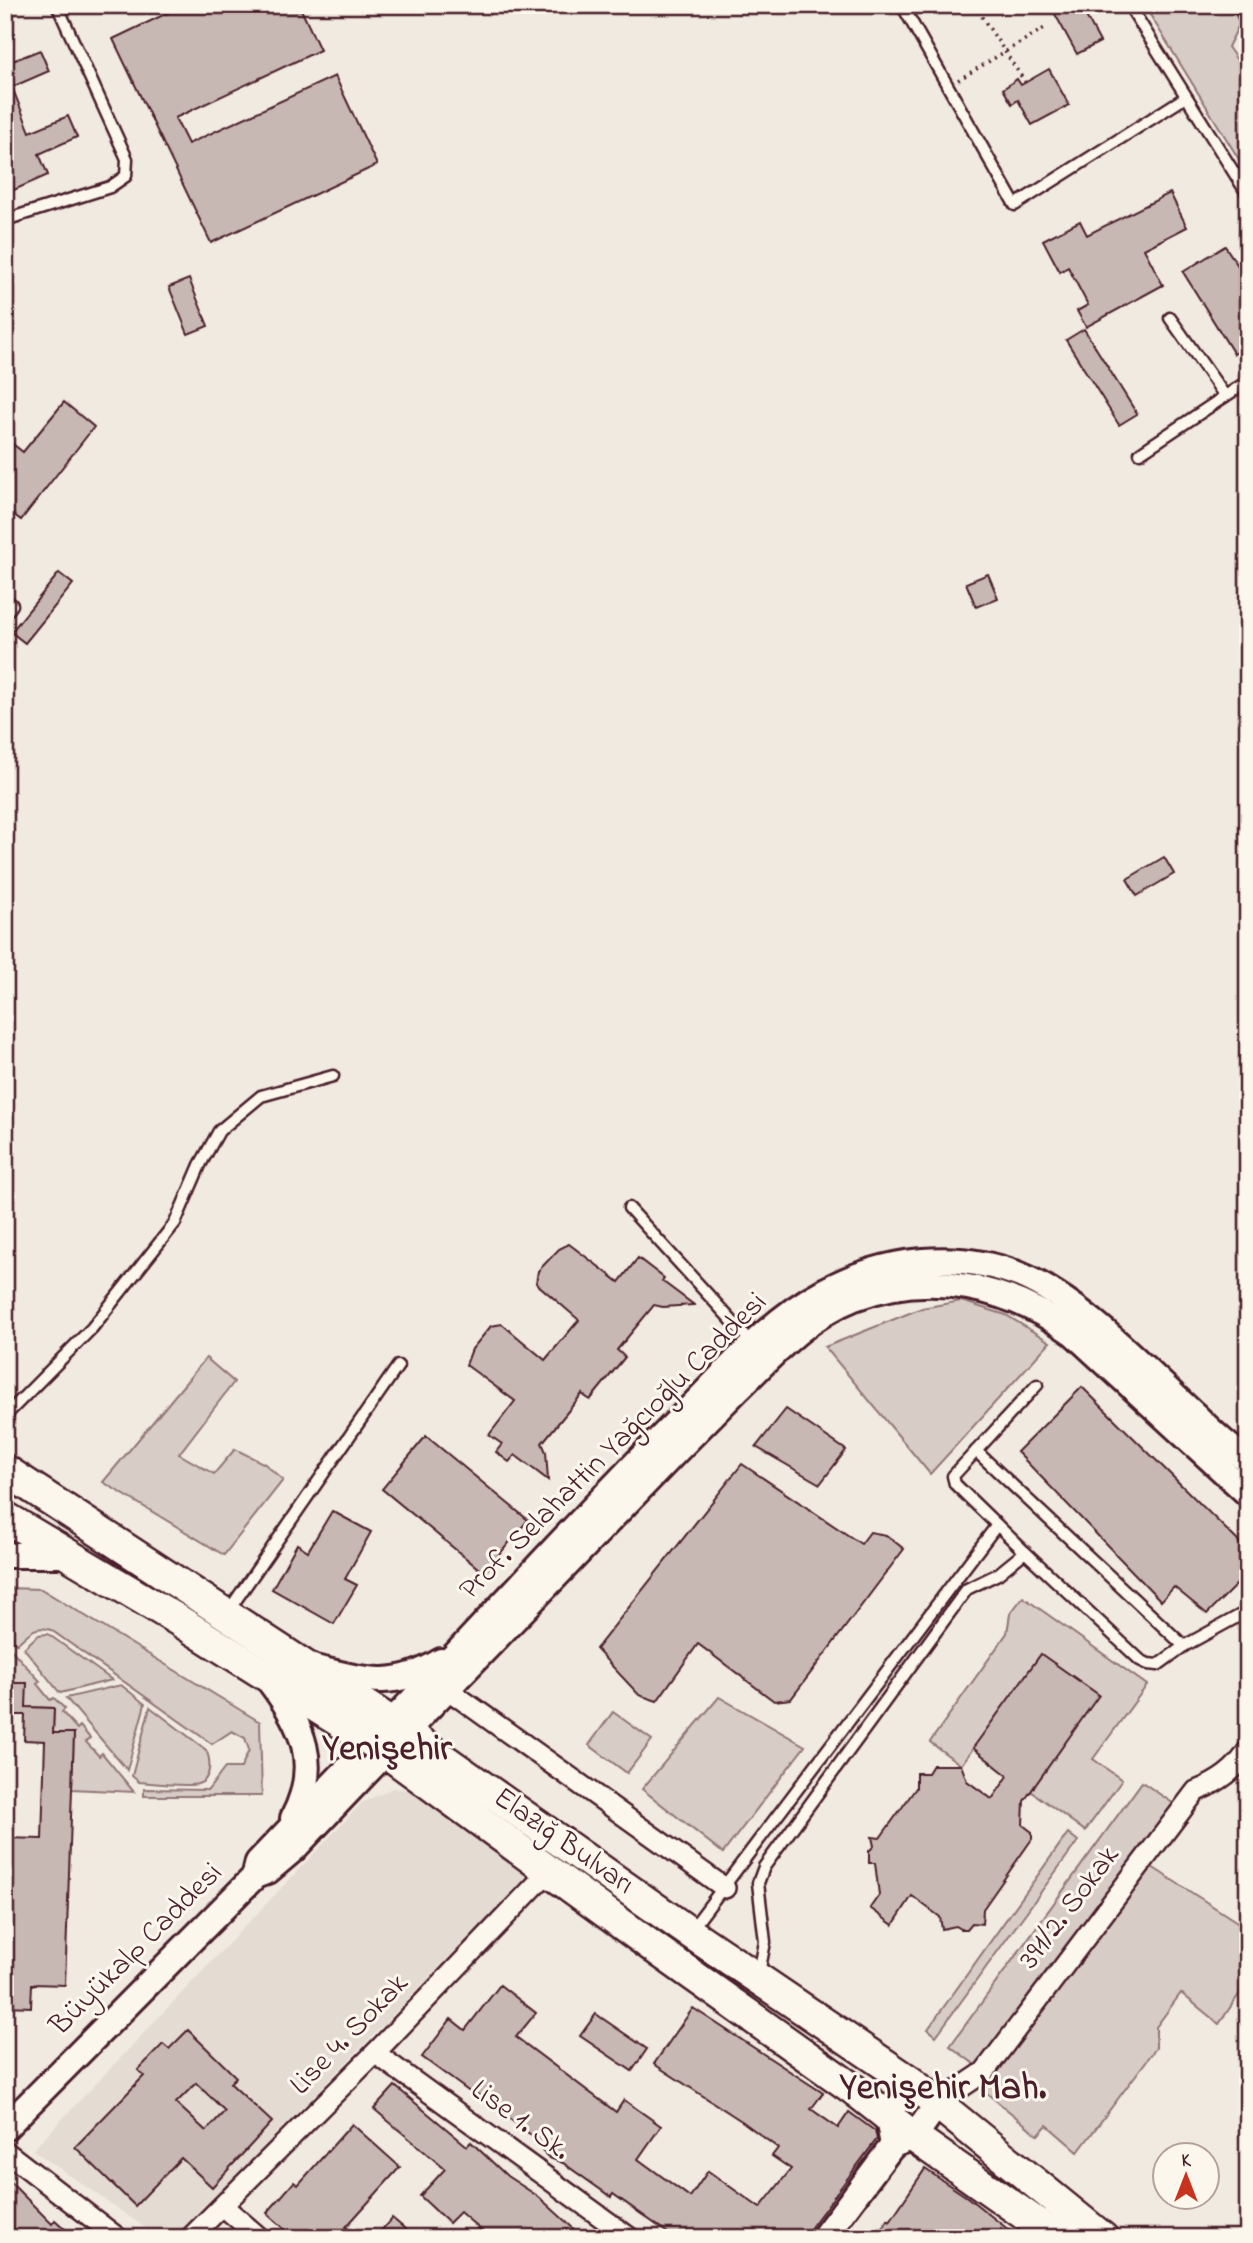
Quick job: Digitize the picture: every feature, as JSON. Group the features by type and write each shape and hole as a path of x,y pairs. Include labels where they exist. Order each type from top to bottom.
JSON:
{"main road":[{"name":"Elazığ Bulvarı","path":"7,1474 303,1665 549,1871 887,2115 903,2141 1058,2238"},
{"name":"Elazığ Bulvarı","path":"5,1517 265,1675 389,1738 758,1977 911,2082 1103,2238"}],"street":[{"name":"Prof. Selahattin Yağcıoğlu Caddesi","path":"389,1738 459,1650 648,1449 753,1345 803,1303 868,1271 916,1261 944,1260 995,1267 1042,1285 1067,1301 1216,1435 1248,1460"},
{"name":"Prof. Selahattin Yağcıoğlu Caddesi","path":"389,1738 447,1689 777,1349 812,1320 852,1299 874,1292 919,1284 954,1284 989,1290 1033,1307 1073,1333 1248,1494"},
{"path":"5,1555 69,1555"},
{"path":"303,1665 360,1679 392,1681 416,1675 459,1650"},
{"path":"265,1675 292,1711 306,1752 305,1785 298,1808 285,1832"},
{"path":"447,1689 724,1888"},
{"name":"Büyükalp Caddesi","path":"254,1875 257,1862 285,1832 389,1738"},
{"name":"Büyükalp Caddesi","path":"5,2128 254,1875 268,1871 294,1849 389,1738"},
{"name":"391/2. Sokak","path":"938,2103 984,2072 1196,1791 1218,1782 1248,1750"},
{"name":"Lise 4. Sokak","path":"190,2238 375,2053 549,1871"},
{"name":"Lise 1. Sk.","path":"375,2053 630,2238"},
{"path":"887,2115 911,2082"},
{"path":"823,2238 938,2103"},
{"path":"5,2151 118,2238"},
{"path":"223,2206 260,2238"}],"lane":[{"path":"5,220 110,187 126,176 127,159 57,5"},
{"path":"902,5 1015,205 1186,97"},
{"path":"1129,5 1248,195"},
{"path":"1238,5 1248,20"},
{"path":"1170,318 1225,396"},
{"path":"1140,453 1248,381"},
{"path":"5,598 12,605 5,614"},
{"path":"5,1416 92,1328 175,1223 200,1165 219,1131 261,1096 333,1076"},
{"path":"629,1208 753,1345"},
{"path":"226,1614 398,1366"},
{"path":"1037,1385 953,1476 955,1484 1140,1661 1158,1665 1184,1646 1248,1611"},
{"path":"976,1451 1184,1646"},
{"path":"689,1932 997,1525"},
{"path":"758,1977 765,1942 758,1883 764,1867 967,1589 998,1574 1025,1552"}],"path":[{"path":"974,5 1025,82"},
{"path":"947,86 1048,26"}],"shaded area":[{"path":"1144,5 1229,5 1240,23 1228,47 1248,76 1248,174"},
{"path":"961,1301 1006,1315 1050,1342 930,1474 825,1347 922,1308"},
{"path":"206,1358 234,1382 179,1454 214,1474 235,1449 265,1464 283,1480 224,1555 103,1482"},
{"path":"5,1588 41,1589 260,1722 262,1796 144,1796 144,1789 208,1790 225,1768 241,1768 249,1750 245,1738 232,1731 212,1744 51,1630 36,1629 17,1644 5,1632"},
{"path":"1023,1597 1147,1685 1093,1759 1122,1780 1085,1831 1031,1791 1098,1695 1041,1655 961,1765 930,1742 1007,1633 1010,1614"},
{"path":"48,1634 112,1680 60,1693 24,1648 38,1635"},
{"path":"5,1643 40,1681 37,1684 50,1700 54,1698 65,1709 62,1712 77,1729 80,1726 90,1738 86,1742 99,1756 102,1753 134,1792 72,1789 74,1733 53,1733 54,1708 26,1707 26,1684 5,1683"},
{"path":"121,1685 145,1704 127,1770 66,1698"},
{"path":"719,1697 805,1746 723,1853 642,1789"},
{"path":"150,1707 206,1750 209,1769 203,1782 193,1785 160,1784 139,1782 132,1776"},
{"path":"613,1712 652,1740 627,1773 589,1745"},
{"path":"1142,1782 1174,1804 977,2066 950,2046"},
{"path":"393,1788 420,1792 535,1869 175,2238 160,2238 33,2150 362,1803"},
{"path":"1068,1833 1078,1841 936,2036 928,2029"},
{"path":"1152,1867 1248,1929 1248,1981 1219,2024 1181,1993 1156,2027 1156,2048 1078,2152 1047,2125 1038,2135 983,2090"}],"building":[{"path":"184,5 299,5 320,50 175,118 188,144 335,76 377,165 211,243 113,39"},
{"path":"1050,5 1080,5 1100,42 1077,54"},
{"path":"40,50 49,71 12,87 30,132 68,116 77,137 39,154 48,175 14,190 5,169 5,64"},
{"path":"1049,69 1069,105 1032,125 1018,100 1012,104 1003,89 1017,79 1021,85"},
{"path":"1170,193 1187,227 1144,249 1163,285 1086,327 1077,311 1088,305 1068,267 1060,272 1043,240 1080,221 1087,235"},
{"path":"1225,246 1248,281 1248,345 1234,354 1183,272"},
{"path":"189,279 208,326 188,334 169,287"},
{"path":"1084,329 1137,414 1119,425 1066,340"},
{"path":"64,402 94,427 21,520 5,508 5,438 23,452"},
{"path":"59,573 73,584 25,643 11,632"},
{"path":"988,574 998,598 976,607 966,583"},
{"path":"1164,857 1174,874 1137,896 1127,879"},
{"path":"569,1244 619,1282 638,1258 664,1278 662,1281 694,1305 654,1305 617,1350 625,1357 590,1400 582,1394 542,1443 546,1452 548,1480 515,1455 509,1462 496,1452 502,1444 489,1435 515,1401 466,1365 472,1349 491,1326 502,1324 545,1360 579,1320 536,1283 538,1271 559,1249"},
{"path":"1082,1387 1248,1551 1248,1573 1207,1614 1174,1587 1161,1601 1017,1452"},
{"path":"786,1409 846,1450 820,1484 756,1447"},
{"path":"426,1436 528,1520 484,1573 382,1489"},
{"path":"742,1464 861,1544 870,1532 886,1535 904,1549 791,1699 774,1701 698,1644 657,1701 639,1695 596,1649"},
{"path":"332,1511 371,1532 345,1579 357,1585 334,1624 272,1589 297,1544 308,1551"},
{"path":"1041,1654 1099,1695 1024,1801 1023,1825 1032,1832 1032,1839 983,1909 982,1924 972,1923 967,1929 956,1926 942,1929 940,1917 912,1896 893,1925 870,1908 879,1895 875,1863 869,1863 869,1851 874,1846 872,1837 880,1838 916,1788 916,1773 928,1773 933,1765 961,1765 967,1781 992,1799 1008,1776 973,1748"},
{"path":"5,1683 27,1683 26,1707 54,1708 53,1733 74,1733 65,1985 32,1984 31,2007 5,2006 5,1838 42,1839 45,1741 24,1740 25,1715 5,1715"},
{"path":"500,1985 536,2013 516,2037 616,2112 624,2100 661,2126 638,2159 690,2197 708,2171 760,2208 791,2169 772,2156 778,2148 654,2064 693,2008 823,2093 811,2109 838,2128 849,2112 875,2131 877,2139 803,2238 675,2238 613,2194 611,2197 563,2163 549,2158 536,2145 532,2136 473,2091 471,2093 422,2057 451,2019 465,2030"},
{"path":"596,2014 647,2049 632,2071 580,2036"},
{"path":"188,2030 236,2077 230,2083 272,2122 212,2187 181,2158 135,2206 75,2147 144,2076 138,2070 163,2044 169,2049","holes":["196,2083 225,2111 206,2131 176,2103"]},
{"path":"395,2086 467,2146 471,2142 507,2176 539,2197 574,2229 566,2238 490,2238 460,2212 449,2223 420,2196 445,2169 374,2109"},
{"path":"352,2124 400,2167 346,2227 359,2238 295,2238 267,2213 294,2182 298,2185"},
{"path":"925,2169 967,2197 1019,2238 875,2238 888,2219 890,2221"},
{"path":"5,2177 52,2224 55,2220 75,2238 5,2238"},
{"path":"392,2218 416,2238 375,2238"}],"district":[{"name":"Yenişehir","path":"387,1750"},
{"name":"Yenişehir Mah.","path":"943,2089"}]}
